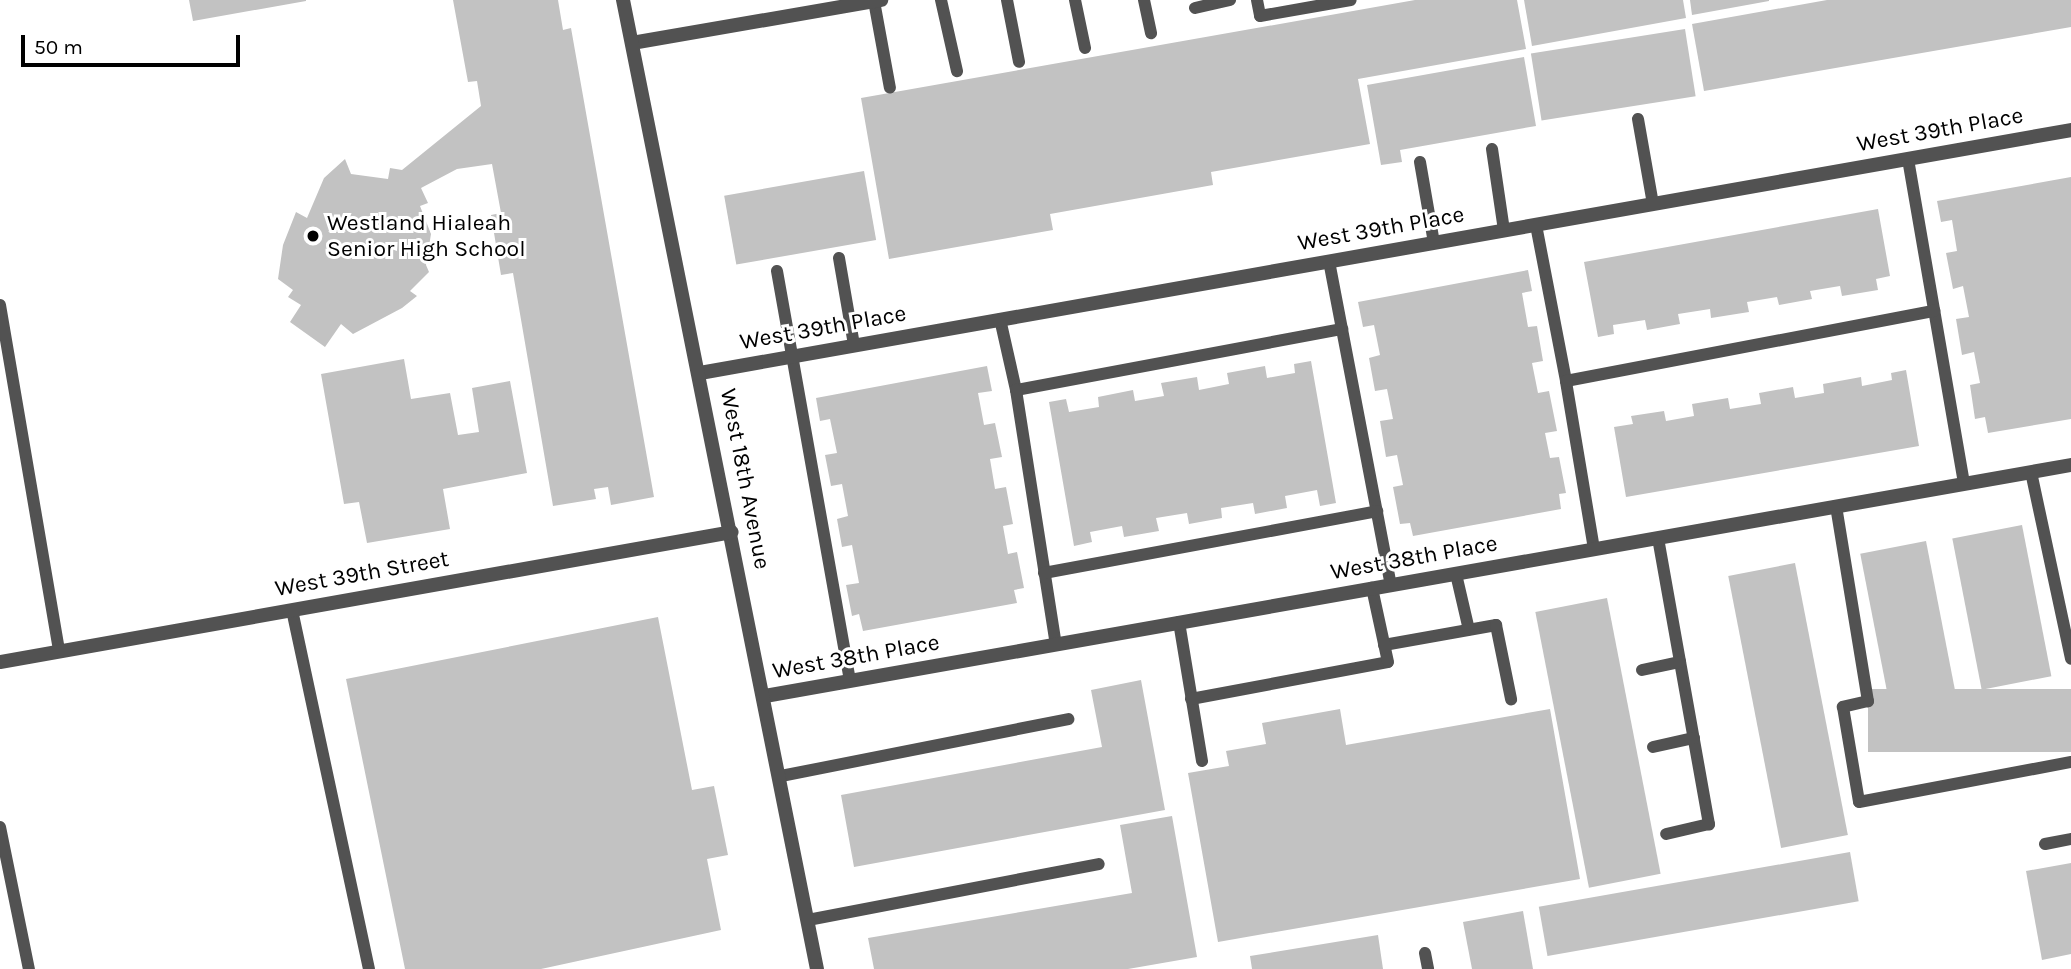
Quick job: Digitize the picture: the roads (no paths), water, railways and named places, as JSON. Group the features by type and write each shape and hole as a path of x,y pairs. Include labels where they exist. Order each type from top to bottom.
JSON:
{"street":[{"name":"West 18th Avenue","path":"623,0 765,696 817,969"},
{"path":"632,43 877,1"},
{"name":"West 39th Place","path":"700,373 2071,130"},
{"name":"West 38th Place","path":"765,696 2071,465"},
{"name":"West 39th Street","path":"0,662 732,532"}],"lane":[{"path":"941,0 957,71"},
{"path":"1007,0 1020,62"},
{"path":"1075,0 1085,48"},
{"path":"1144,0 1151,33"},
{"path":"1195,8 1230,0"},
{"path":"1257,0 1261,16 1351,0"},
{"path":"877,1 890,88"},
{"path":"1638,119 1653,204"},
{"path":"1492,149 1504,230"},
{"path":"1908,159 1964,483"},
{"path":"1420,162 1434,243"},
{"path":"1536,225 1594,549"},
{"path":"839,258 854,345"},
{"path":"1329,261 1391,585"},
{"path":"777,271 850,681"},
{"path":"0,305 59,651"},
{"path":"1566,381 1934,312"},
{"path":"1000,319 1016,390 1056,645"},
{"path":"1016,390 1342,328"},
{"path":"2031,472 2071,659"},
{"path":"1836,506 1868,701 1843,706 1859,802 2071,762"},
{"path":"1044,573 1377,511"},
{"path":"1658,538 1709,824 1666,834"},
{"path":"1456,573 1469,630"},
{"path":"1191,699 1388,663 1372,588"},
{"path":"292,610 369,969"},
{"path":"1179,622 1202,761"},
{"path":"1384,645 1496,625 1511,699"},
{"path":"1642,670 1680,662"},
{"path":"781,776 1068,719"},
{"path":"1653,747 1694,738"},
{"path":"0,827 29,969"},
{"path":"2045,844 2071,839"},
{"path":"808,920 1099,864"},
{"path":"1425,953 1428,969"}],"place":[{"name":"Westland Hialeah Senior High School","path":"313,236"}]}
